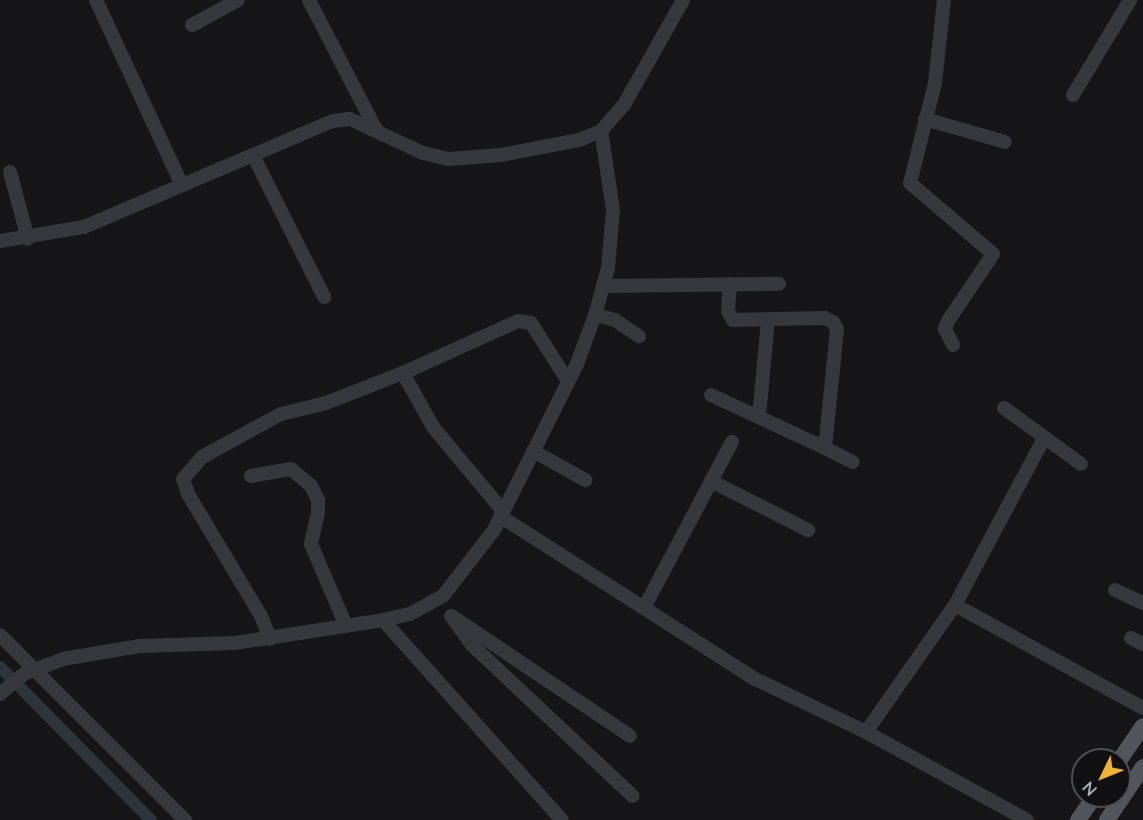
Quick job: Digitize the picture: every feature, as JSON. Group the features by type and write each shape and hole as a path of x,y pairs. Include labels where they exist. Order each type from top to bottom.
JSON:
{"main road":[{"path":"1128,748 1143,726"},
{"path":"1107,820 1143,767"}],"street":[{"path":"96,0 182,185"},
{"path":"192,25 238,0"},
{"path":"309,0 376,130"},
{"path":"0,241 28,239 84,227 333,121 350,119 423,153 449,159 501,155 579,140 601,131 625,103 683,0"},
{"path":"944,0 934,83 910,183 993,254 948,321 945,329 953,345"},
{"path":"1073,95 1130,0"},
{"path":"925,119 1005,142"},
{"path":"1,693 30,672 63,658 107,650 270,639 383,620 410,614 435,602 456,583 475,559 501,514 568,381 595,315 603,286 614,210 601,131"},
{"path":"254,155 324,297"},
{"path":"9,172 28,239"},
{"path":"730,284 729,317 768,320 825,318 837,329 825,448"},
{"path":"603,286 779,284"},
{"path":"595,315 615,320 639,336"},
{"path":"270,639 261,616 188,494 183,479 188,470 212,450 281,414 326,403 403,373 526,320 568,381"},
{"path":"759,417 768,320"},
{"path":"403,373 433,427 501,514 755,679 866,732 1028,820"},
{"path":"711,395 853,462"},
{"path":"1004,408 1043,440 1081,464"},
{"path":"866,732 955,605 1043,440"},
{"path":"644,608 732,442"},
{"path":"533,451 585,480"},
{"path":"251,476 291,469 311,486 318,500 318,513 311,544 346,626"},
{"path":"711,482 808,530"},
{"path":"1115,590 1143,603"},
{"path":"435,602 451,616 630,736"},
{"path":"955,605 1143,708"},
{"path":"451,616 473,646 633,796"},
{"path":"383,620 562,820"},
{"path":"0,635 30,672 185,820"}],"waterway":[{"path":"0,667 151,820"}]}
